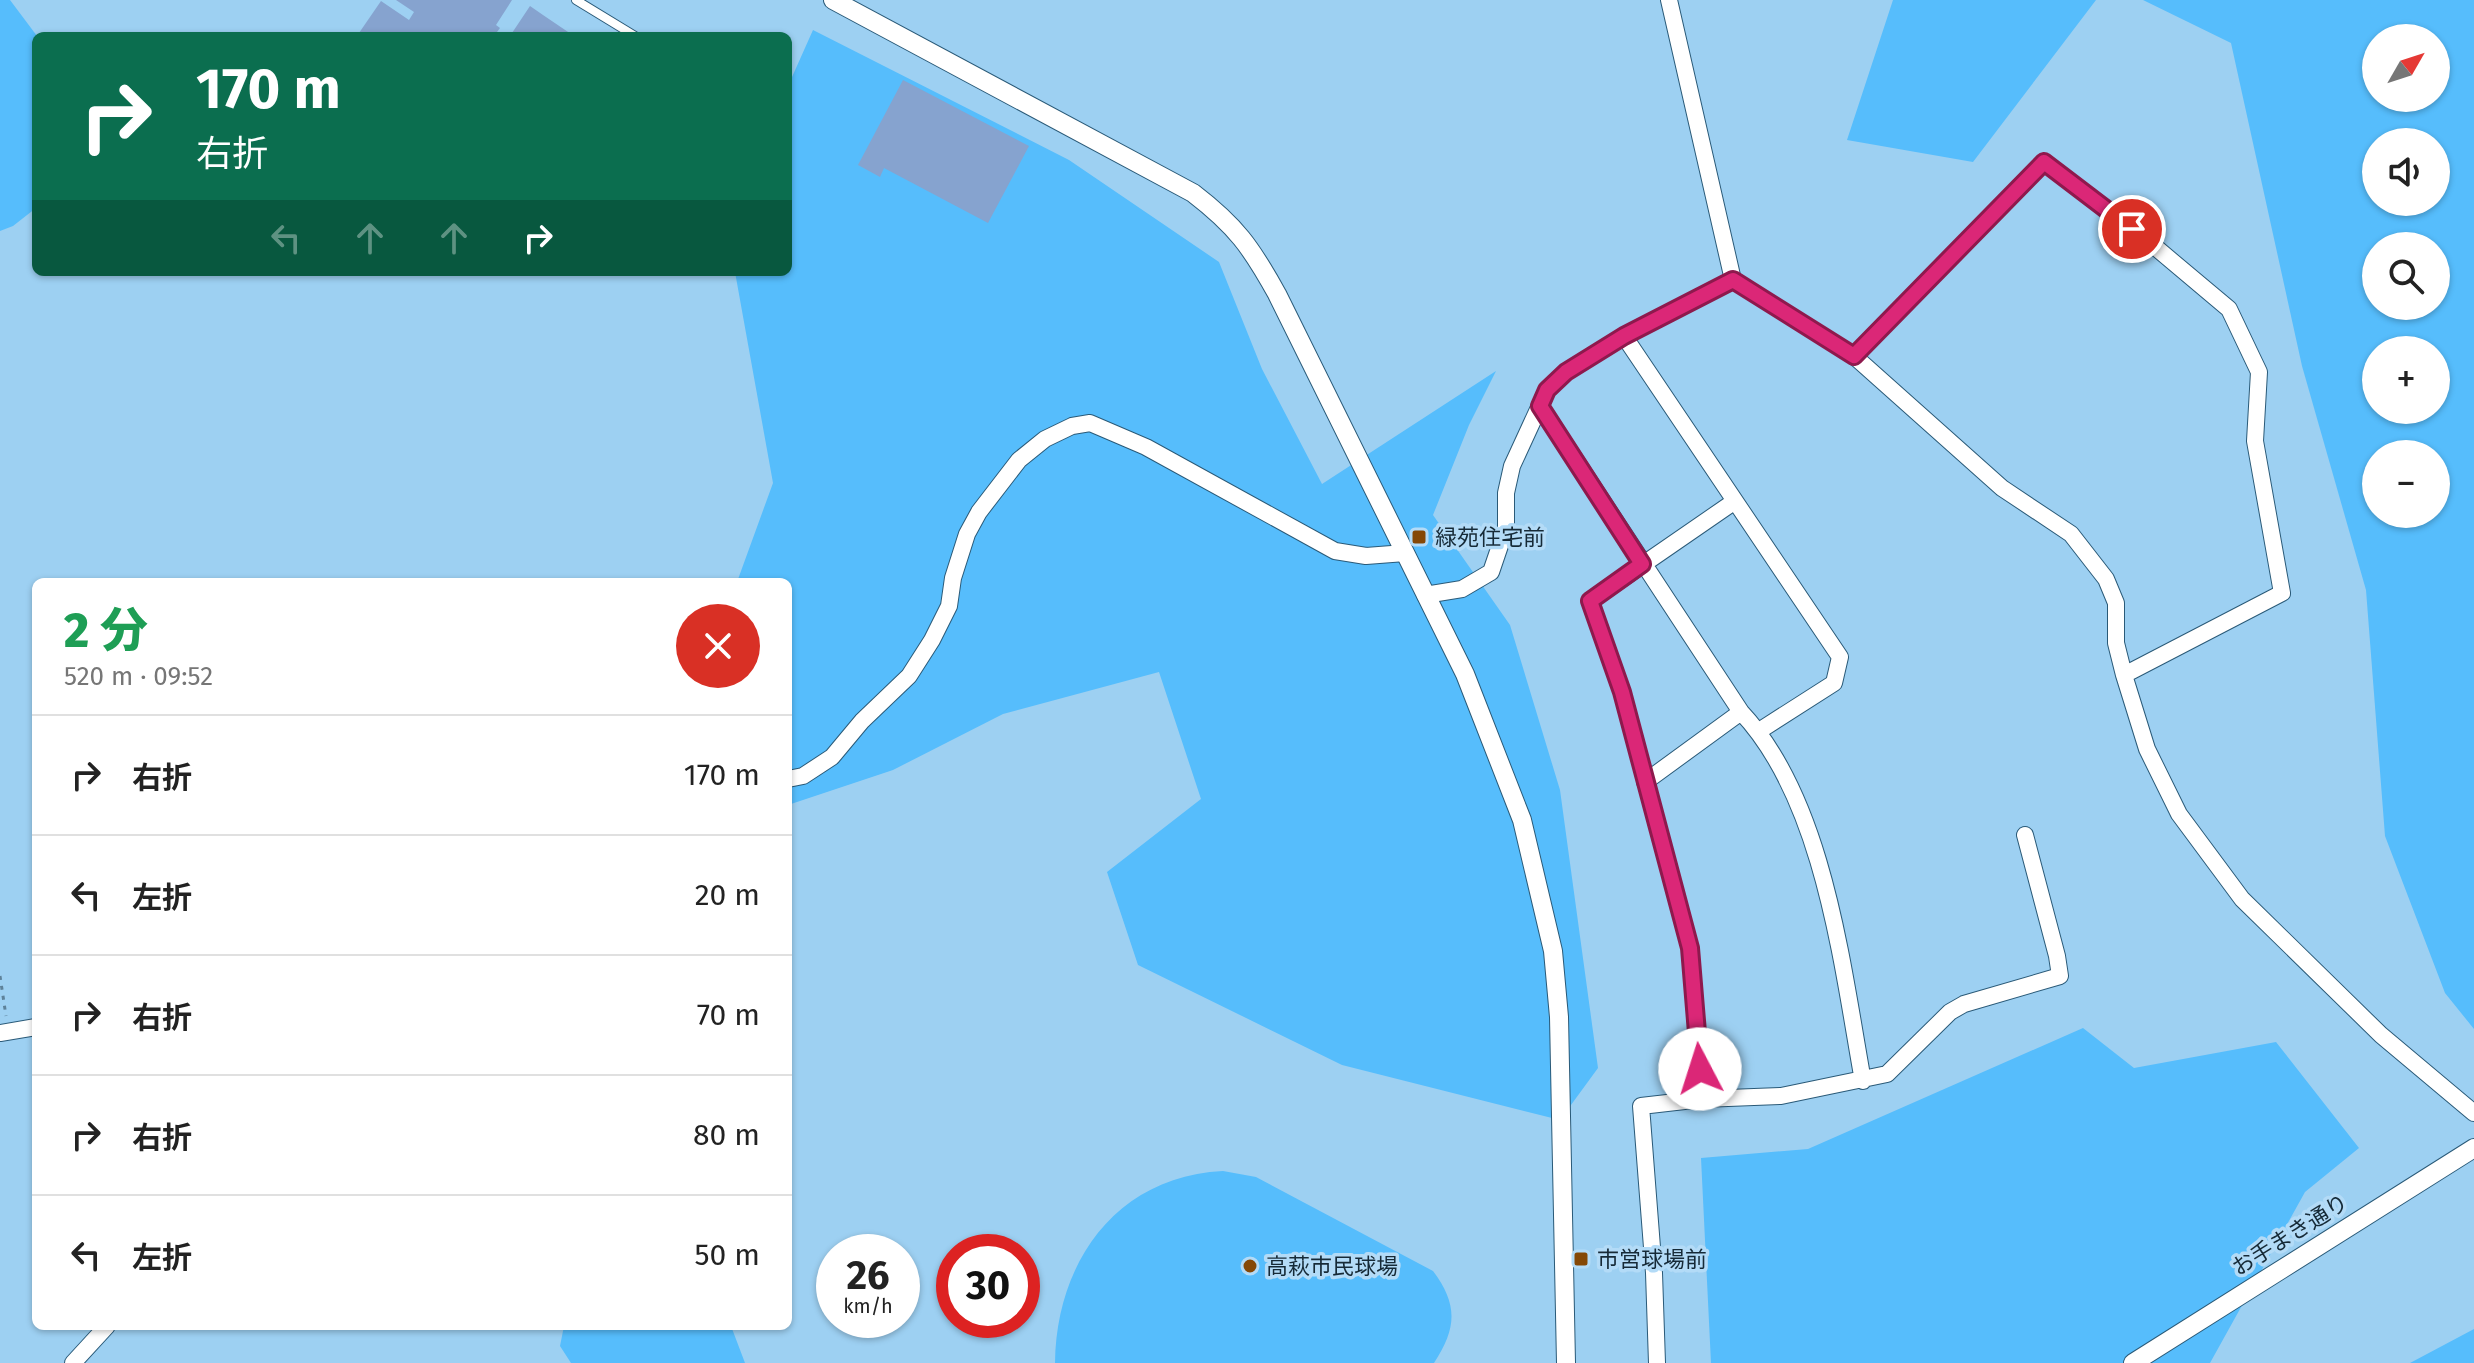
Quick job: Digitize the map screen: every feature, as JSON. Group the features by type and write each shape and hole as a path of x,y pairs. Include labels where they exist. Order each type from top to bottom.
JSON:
{"street":[{"path":"833,0 1193,193 1226,219 1255,254 1277,294 1465,674 1522,820 1553,951 1559,1017 1566,1363"},
{"path":"1669,0 1733,280 1854,356 2002,488 2071,534 2106,579 2116,603 2116,643 2124,675 2147,749 2179,814 2242,899 2381,1035 2469,1109"},
{"path":"1854,356 2044,162 2154,246 2229,309 2259,372 2255,441 2282,593 2124,675"},
{"path":"1425,595 1462,589 1491,572 1506,528 1506,493 1512,466 1547,390 1566,372 1624,336 1733,280"},
{"path":"1624,336 1840,657 1834,683 1759,731"},
{"path":"1540,406 1741,712 1759,731 1784,770 1830,903 1863,1081"},
{"path":"792,778 803,776 832,757 862,721 909,676 949,606 953,578 967,534 979,512 1019,460 1045,439 1072,426 1090,423 1121,435 1335,551 1366,556 1405,553"},
{"path":"1702,1099 1690,948 1622,692 1590,601 1735,501"},
{"path":"1645,782 1741,712"},
{"path":"1657,1363 1654,1273 1641,1106 1702,1099 1781,1096 1887,1074 1950,1012 1964,1004 2060,976 2025,835"},
{"path":"4,1032 32,1028"},
{"name":"お手まき通り","path":"2133,1363 2474,1148"},
{"path":"73,1363 103,1330"}],"lane":[{"path":"576,0 628,32"}],"path":[{"path":"0,976 4,1032"}],"shaded area":[{"path":"0,0 10,0 34,32 32,211 13,226 0,231"},
{"path":"1893,0 2096,0 1973,162 1847,140"},
{"path":"2143,0 2474,0 2474,1029 2445,993 2385,836 2366,590 2302,366 2231,43"},
{"path":"813,30 1069,160 1219,262 1262,369 1322,484 1496,371 1469,425 1433,515 1510,625 1560,790 1598,1068 1560,1120 1342,1065 1138,965 1107,872 1201,799 1159,672 1003,714 893,770 792,804 792,578 738,578 773,483 736,276 792,276 792,77"},
{"path":"2083,1028 2134,1068 2276,1042 2359,1148 2305,1192 2210,1363 1711,1363 1701,1158 1808,1149"},
{"name":"高萩市民球場","path":"1223,1171 1256,1177 1433,1271 1447,1294 1452,1316 1447,1338 1434,1363 1055,1363 1058,1326 1067,1291 1081,1259 1100,1231 1124,1207 1152,1189 1185,1177"},
{"path":"2474,1329 2474,1363 2410,1363"},
{"path":"563,1330 733,1330 745,1363 571,1363 560,1346"}],"building":[{"path":"396,0 512,0 496,25 500,28 497,32 360,32 381,1 409,20 414,12"},
{"path":"530,6 568,32 513,32"},
{"path":"903,80 1029,146 988,223 884,168 880,177 858,165"}],"place":[{"name":"緑苑住宅前","path":"1419,537"},
{"name":"市営球場前","path":"1581,1259"},
{"name":"高萩市民球場","path":"1250,1266"}],"route":[{"path":"1700,1069 1690,948 1622,692 1590,601 1642,564 1540,406 1547,390 1566,372 1624,336 1733,280 1854,356 2044,162 2132,229"}]}
